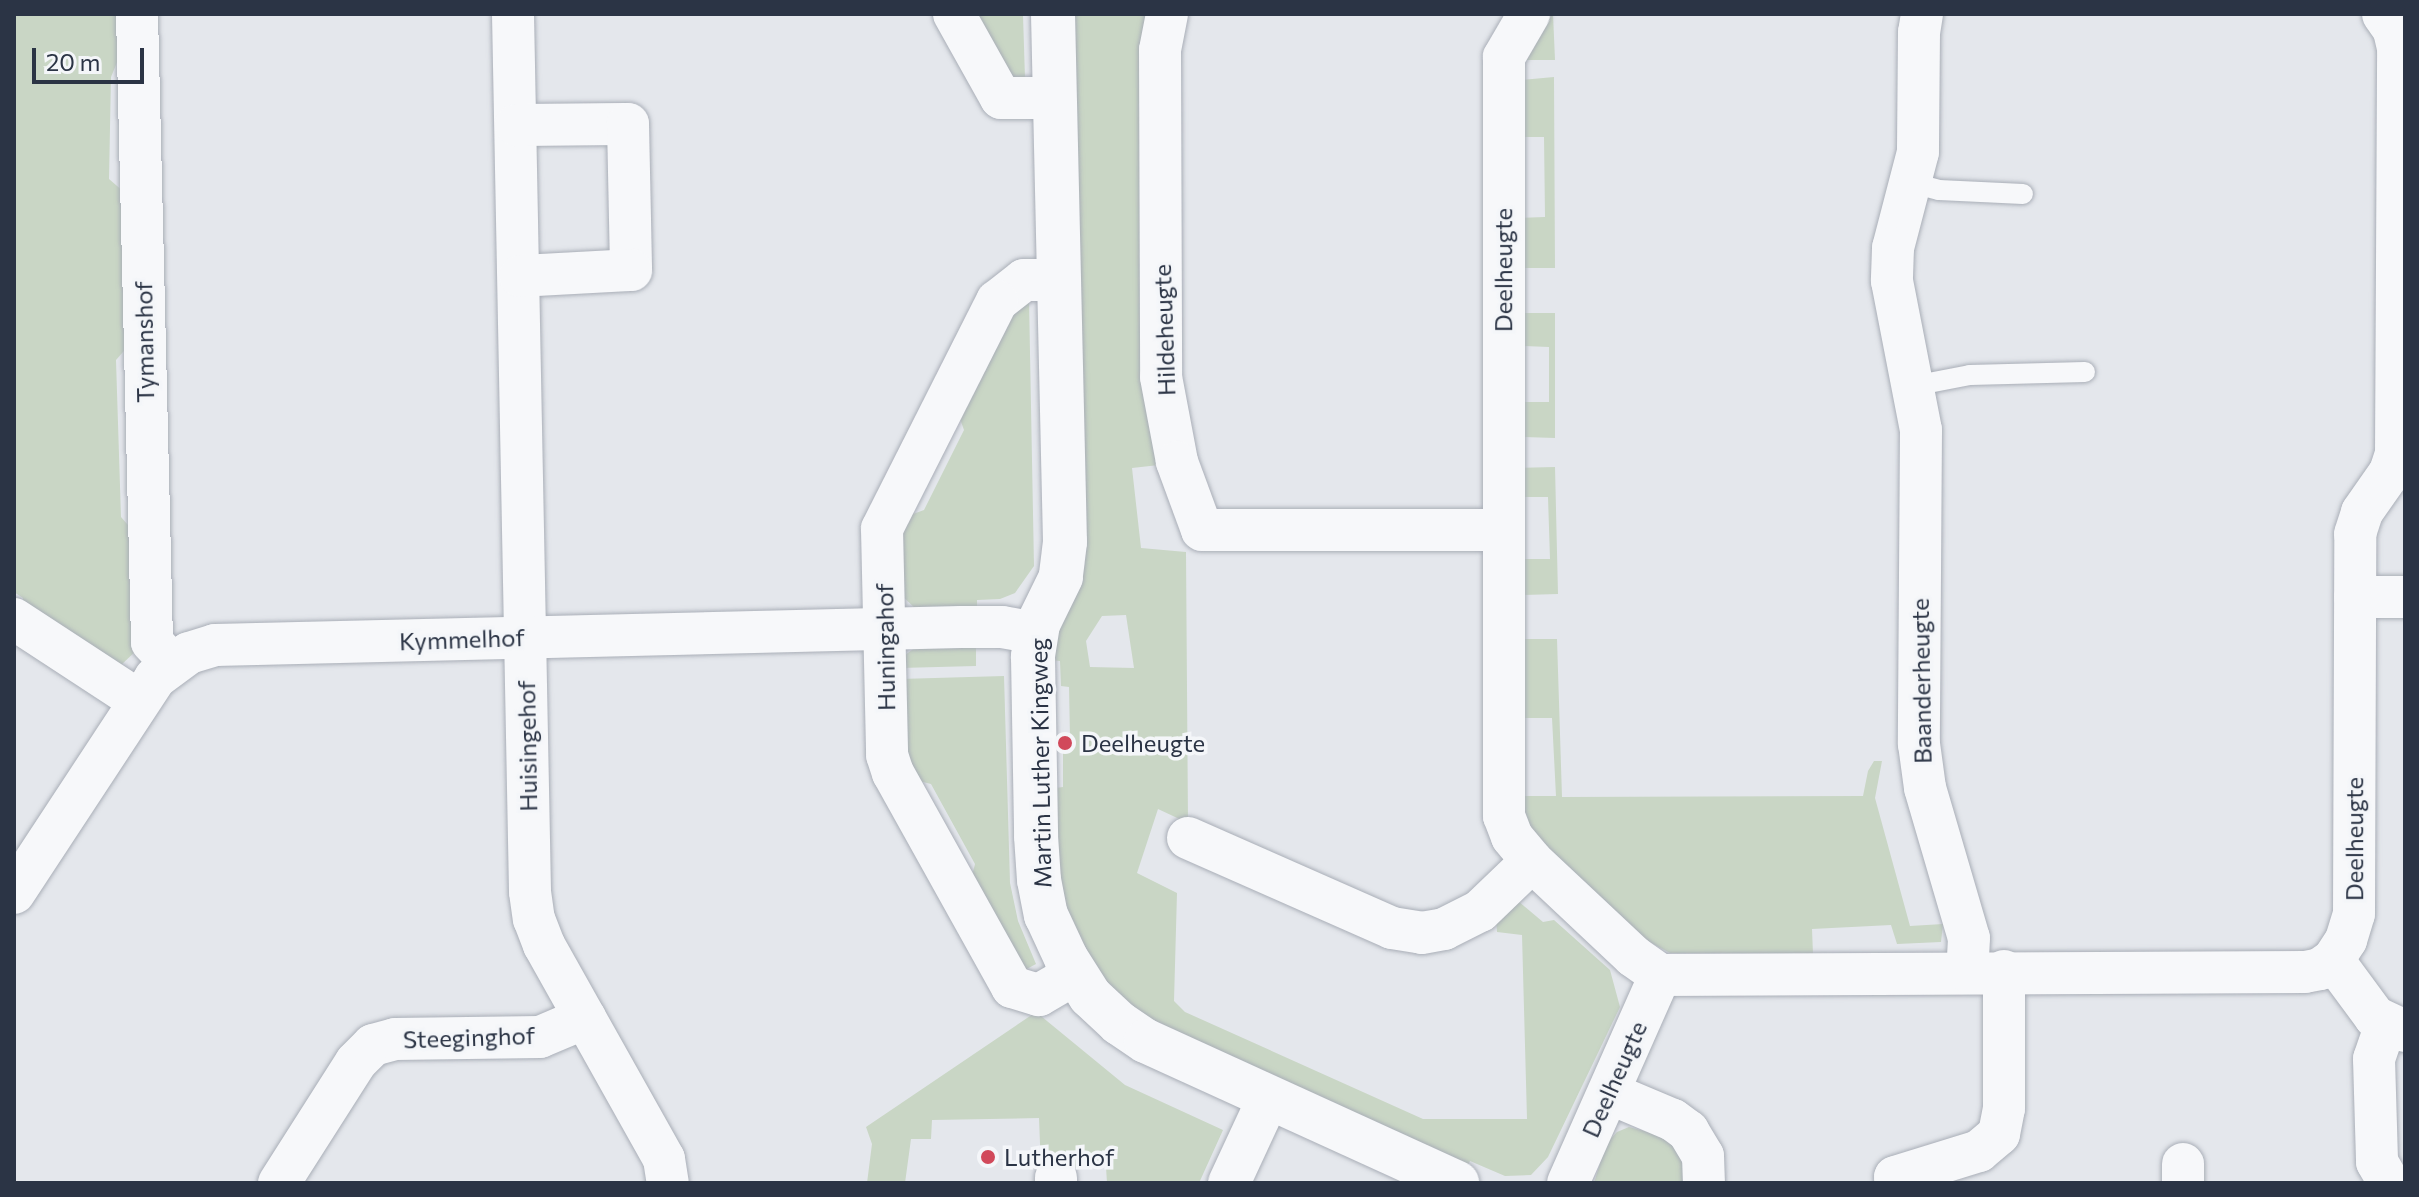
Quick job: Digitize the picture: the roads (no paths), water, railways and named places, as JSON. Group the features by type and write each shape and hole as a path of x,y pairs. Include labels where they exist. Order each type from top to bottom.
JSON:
{"street":[{"name":"Tymanshof","path":"137,14 152,642 171,663"},
{"name":"Huisingehof","path":"513,14 530,892 534,919 544,945 664,1159 668,1183"},
{"path":"954,14 1001,98 1054,98"},
{"name":"Martin Luther Kingweg","path":"1053,14 1064,565 1058,586 1035,633 1033,687 1039,880 1046,915 1075,974 1111,1016 1146,1041 1262,1111 1457,1183"},
{"name":"Hildeheugte","path":"1167,14 1160,50 1161,377 1177,462 1202,530 1504,530"},
{"name":"Deelheugte","path":"1529,14 1504,57 1504,816 1512,837 1532,861 1633,956 1660,975 1568,1183"},
{"name":"Baanderheugte","path":"1897,1183 1895,1177 1979,1151 1999,1134 2004,1108 1986,971 1969,938 1925,788 1919,744 1921,430 1892,281 1893,248 1918,152 1922,14"},
{"name":"Deelheugte","path":"2333,960 2346,940 2354,914 2355,534 2362,512 2390,472 2396,453 2395,37"},
{"path":"516,125 628,124 631,270 520,276"},
{"name":"Huningahof","path":"1059,280 1024,280 997,301 882,529 887,755 893,773 1012,987 1039,995 1075,974"},
{"path":"2355,597 2405,597"},
{"path":"14,619 138,700"},
{"name":"Kymmelhof","path":"14,893 138,700 171,663 215,645 1002,627 1035,633"},
{"path":"1188,838 1392,928 1422,933 1444,929 1480,911 1532,861"},
{"path":"1660,975 1986,971 2305,972 2320,969 2333,960 2375,1017 2395,1028 2374,1059 2377,1162 2389,1183"},
{"name":"Steeginghof","path":"279,1183 356,1062 373,1045 395,1039 540,1037 585,1018"},
{"path":"1609,1093 1673,1120 1688,1131 1703,1156 1704,1183"},
{"path":"1229,1183 1262,1111"}],"lane":[{"path":"1909,182 1952,191 2023,194"},
{"path":"1913,386 1970,375 2085,372"}],"place":[{"name":"Deelheugte","path":"1065,743"},
{"name":"Lutherhof","path":"988,1157"}]}
